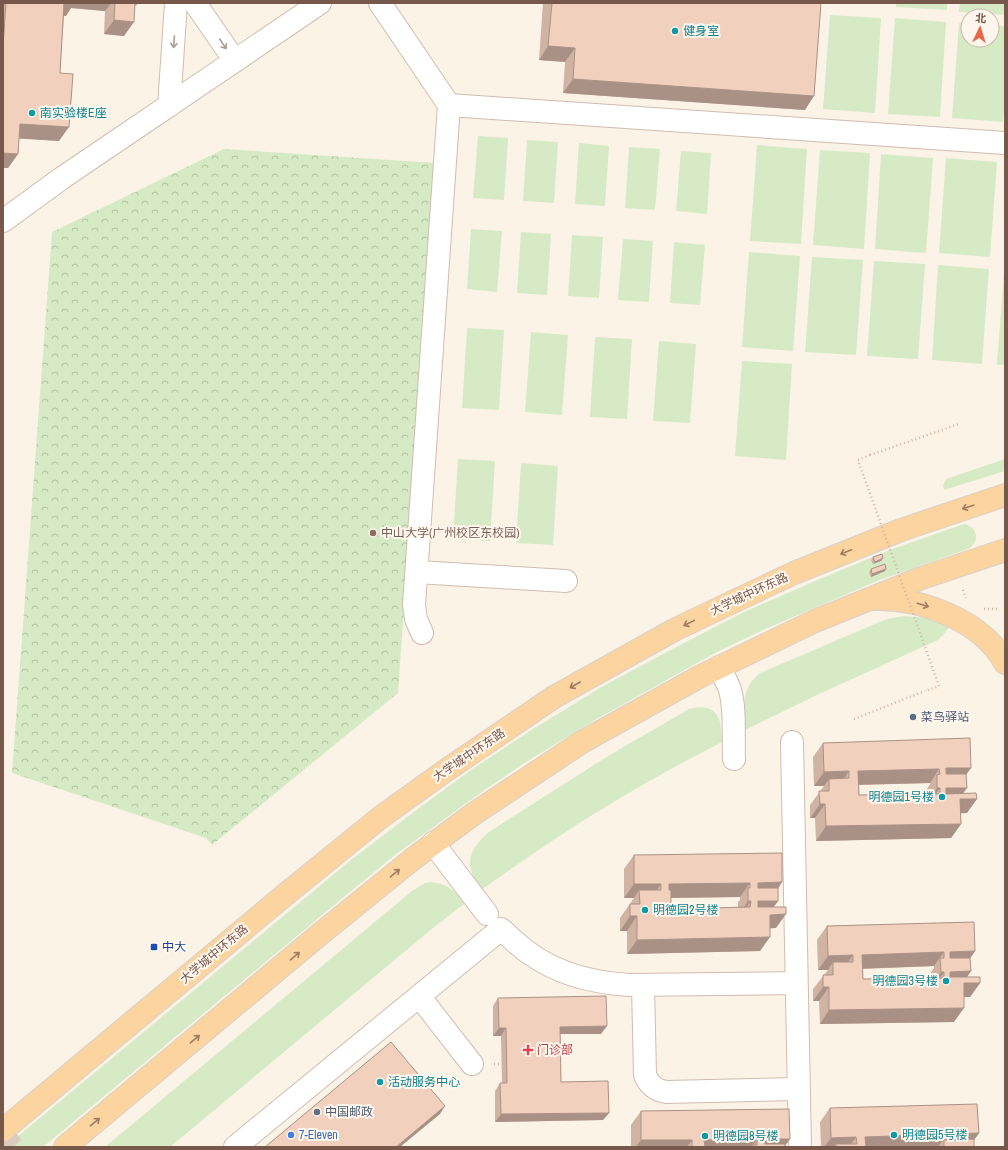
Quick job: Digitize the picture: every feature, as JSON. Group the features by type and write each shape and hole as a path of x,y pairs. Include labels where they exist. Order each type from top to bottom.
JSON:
{"main road":[{"name":"大学城中环东路","path":"3,1130 280,899 381,817 445,771 554,697 674,630 794,573 901,530 1005,495"},
{"path":"65,1147 319,935 433,843 582,742 719,667 816,621 919,579 1005,550"},
{"path":"871,598 885,598 914,602 953,616 984,637 1005,663"}],"lane":[{"path":"169,106 176,3"},
{"path":"195,3 235,61"},
{"path":"3,221 62,178 320,3"},
{"path":"380,3 449,105 414,605 422,633"},
{"path":"449,105 1005,143"},
{"path":"417,572 566,581"},
{"path":"719,667 729,687 731,695 734,759"},
{"path":"792,742 800,1147"},
{"path":"433,843 487,914"},
{"path":"236,1147 501,929 529,953 548,964 567,973 609,984 796,983"},
{"path":"643,985 645,1075 650,1085 657,1090 666,1092 799,1089"},
{"path":"419,996 472,1064"}],"path":[{"path":"854,719 939,686 858,460 959,424"}],"green space":[{"path":"896,3 947,3 947,10 896,7"},
{"path":"960,3 1005,3 1005,15 1000,15 1000,8 960,8 959,12"},
{"path":"830,15 881,18 875,113 823,109"},
{"path":"895,18 946,22 940,117 888,114"},
{"path":"959,23 960,48 1000,48 1000,26 1005,26 1005,96 1003,122 952,118"},
{"path":"478,136 508,138 504,200 473,198"},
{"path":"527,140 558,142 554,203 523,201"},
{"path":"579,143 609,146 605,206 575,204"},
{"path":"757,145 807,149 801,244 750,241"},
{"path":"629,147 660,149 655,210 625,208"},
{"path":"224,149 435,163 398,693 212,845 206,838 12,773 52,232"},
{"path":"820,150 870,153 864,249 813,245"},
{"path":"681,151 711,153 707,214 676,211"},
{"path":"881,154 933,158 926,253 875,249"},
{"path":"946,158 997,162 990,257 939,253"},
{"path":"471,229 502,231 497,292 467,289"},
{"path":"521,232 551,234 547,295 517,293"},
{"path":"572,235 603,237 599,298 568,296"},
{"path":"623,239 653,241 649,302 618,300"},
{"path":"674,242 705,245 700,305 670,303"},
{"path":"749,252 800,256 793,351 742,347"},
{"path":"812,257 863,260 856,355 805,352"},
{"path":"874,261 925,264 918,359 867,356"},
{"path":"938,265 989,269 982,364 932,360"},
{"path":"1004,270 1005,365 997,365"},
{"path":"467,328 504,330 499,410 462,408"},
{"path":"531,332 568,335 562,415 525,412"},
{"path":"595,337 632,339 627,419 590,417"},
{"path":"659,341 696,344 690,423 653,421"},
{"path":"742,361 792,364 786,460 735,456"},
{"path":"458,459 495,461 490,541 453,539"},
{"path":"1005,459 1005,471 944,490 943,485 946,479"},
{"path":"521,463 558,466 553,545 516,543"},
{"path":"965,524 973,528 976,534 975,543 968,549 877,581 763,630 715,653 595,720 523,764 395,855 43,1147 5,1147 351,860 471,770 533,729 605,685 744,612 890,550"},
{"path":"904,616 929,618 951,625 938,640 817,695 745,730 744,706 746,692 749,685 760,673 887,619"},
{"path":"698,707 711,710 718,717 722,742 607,806 543,847 481,890 472,873 470,859 476,846 489,832 608,756 689,709"},
{"path":"431,882 442,884 450,888 465,903 170,1147 105,1147 412,891 425,883"}],"building":[{"path":"6,3 64,3 60,73 73,74 69,127 20,124 18,154 3,153 3,47"},
{"path":"115,3 135,3 134,22 114,20"},
{"name":"健身室","path":"552,3 821,3 814,96 573,79 575,48 548,46"},
{"path":"882,554 883,558 875,562 873,557"},
{"path":"885,564 886,569 872,574 871,569"},
{"path":"970,738 971,768 946,768 946,774 966,774 967,788 946,788 946,794 976,793 977,799 960,799 961,824 826,826 825,804 820,804 819,791 829,791 829,779 849,778 849,771 824,772 823,743","holes":["939,769 940,774 937,775 937,788 940,788 940,794 859,795 858,771"]},
{"path":"782,853 782,882 758,883 758,888 778,888 778,901 758,901 758,907 786,907 786,914 770,915 770,937 637,940 637,916 630,916 630,904 640,904 639,890 661,890 661,884 634,884 634,855","holes":["750,883 750,888 748,888 748,901 751,901 750,907 670,909 669,903 671,903 671,890 669,890 669,884"]},
{"path":"974,922 975,951 950,952 950,958 970,958 971,971 950,972 950,977 980,977 980,983 964,983 964,1008 829,1010 829,987 823,987 823,975 833,975 833,962 853,962 853,955 828,956 827,926","holes":["944,952 944,958 940,958 941,972 944,972 944,978 863,979 862,955"]},
{"name":"门诊部","path":"606,996 607,1026 560,1027 561,1082 608,1081 609,1113 501,1114 500,1083 507,1083 506,1028 499,1028 498,998"},
{"name":"活动服务中心","path":"391,1042 445,1106 396,1147 265,1147"},
{"path":"977,1104 979,1133 953,1134 953,1140 974,1139 974,1147 944,1147 944,1140 947,1140 947,1134 865,1137 866,1147 836,1147 836,1144 857,1144 856,1137 831,1138 830,1108"},
{"path":"789,1109 790,1139 765,1139 765,1144 785,1144 785,1147 755,1147 755,1144 757,1145 757,1139 704,1140 705,1146 726,1147 692,1147 692,1140 641,1140 641,1111"}],"tunnel":[{"path":"3,1134 13,1147"}],"place":[{"name":"健身室","path":"675,31"},
{"name":"南实验楼E座","path":"32,113"},
{"name":"中山大学(广州校区东校园)","path":"373,533"},
{"name":"菜鸟驿站","path":"913,717"},
{"name":"明德园1号楼","path":"942,797"},
{"name":"明德园2号楼","path":"645,910"},
{"name":"中大","path":"154,947"},
{"name":"明德园3号楼","path":"946,981"},
{"name":"门诊部","path":"528,1050"},
{"name":"活动服务中心","path":"380,1082"},
{"name":"中国邮政","path":"317,1112"},
{"name":"7-Eleven","path":"291,1135"},
{"name":"明德园5号楼","path":"894,1135"},
{"name":"明德园8号楼","path":"705,1136"}]}
